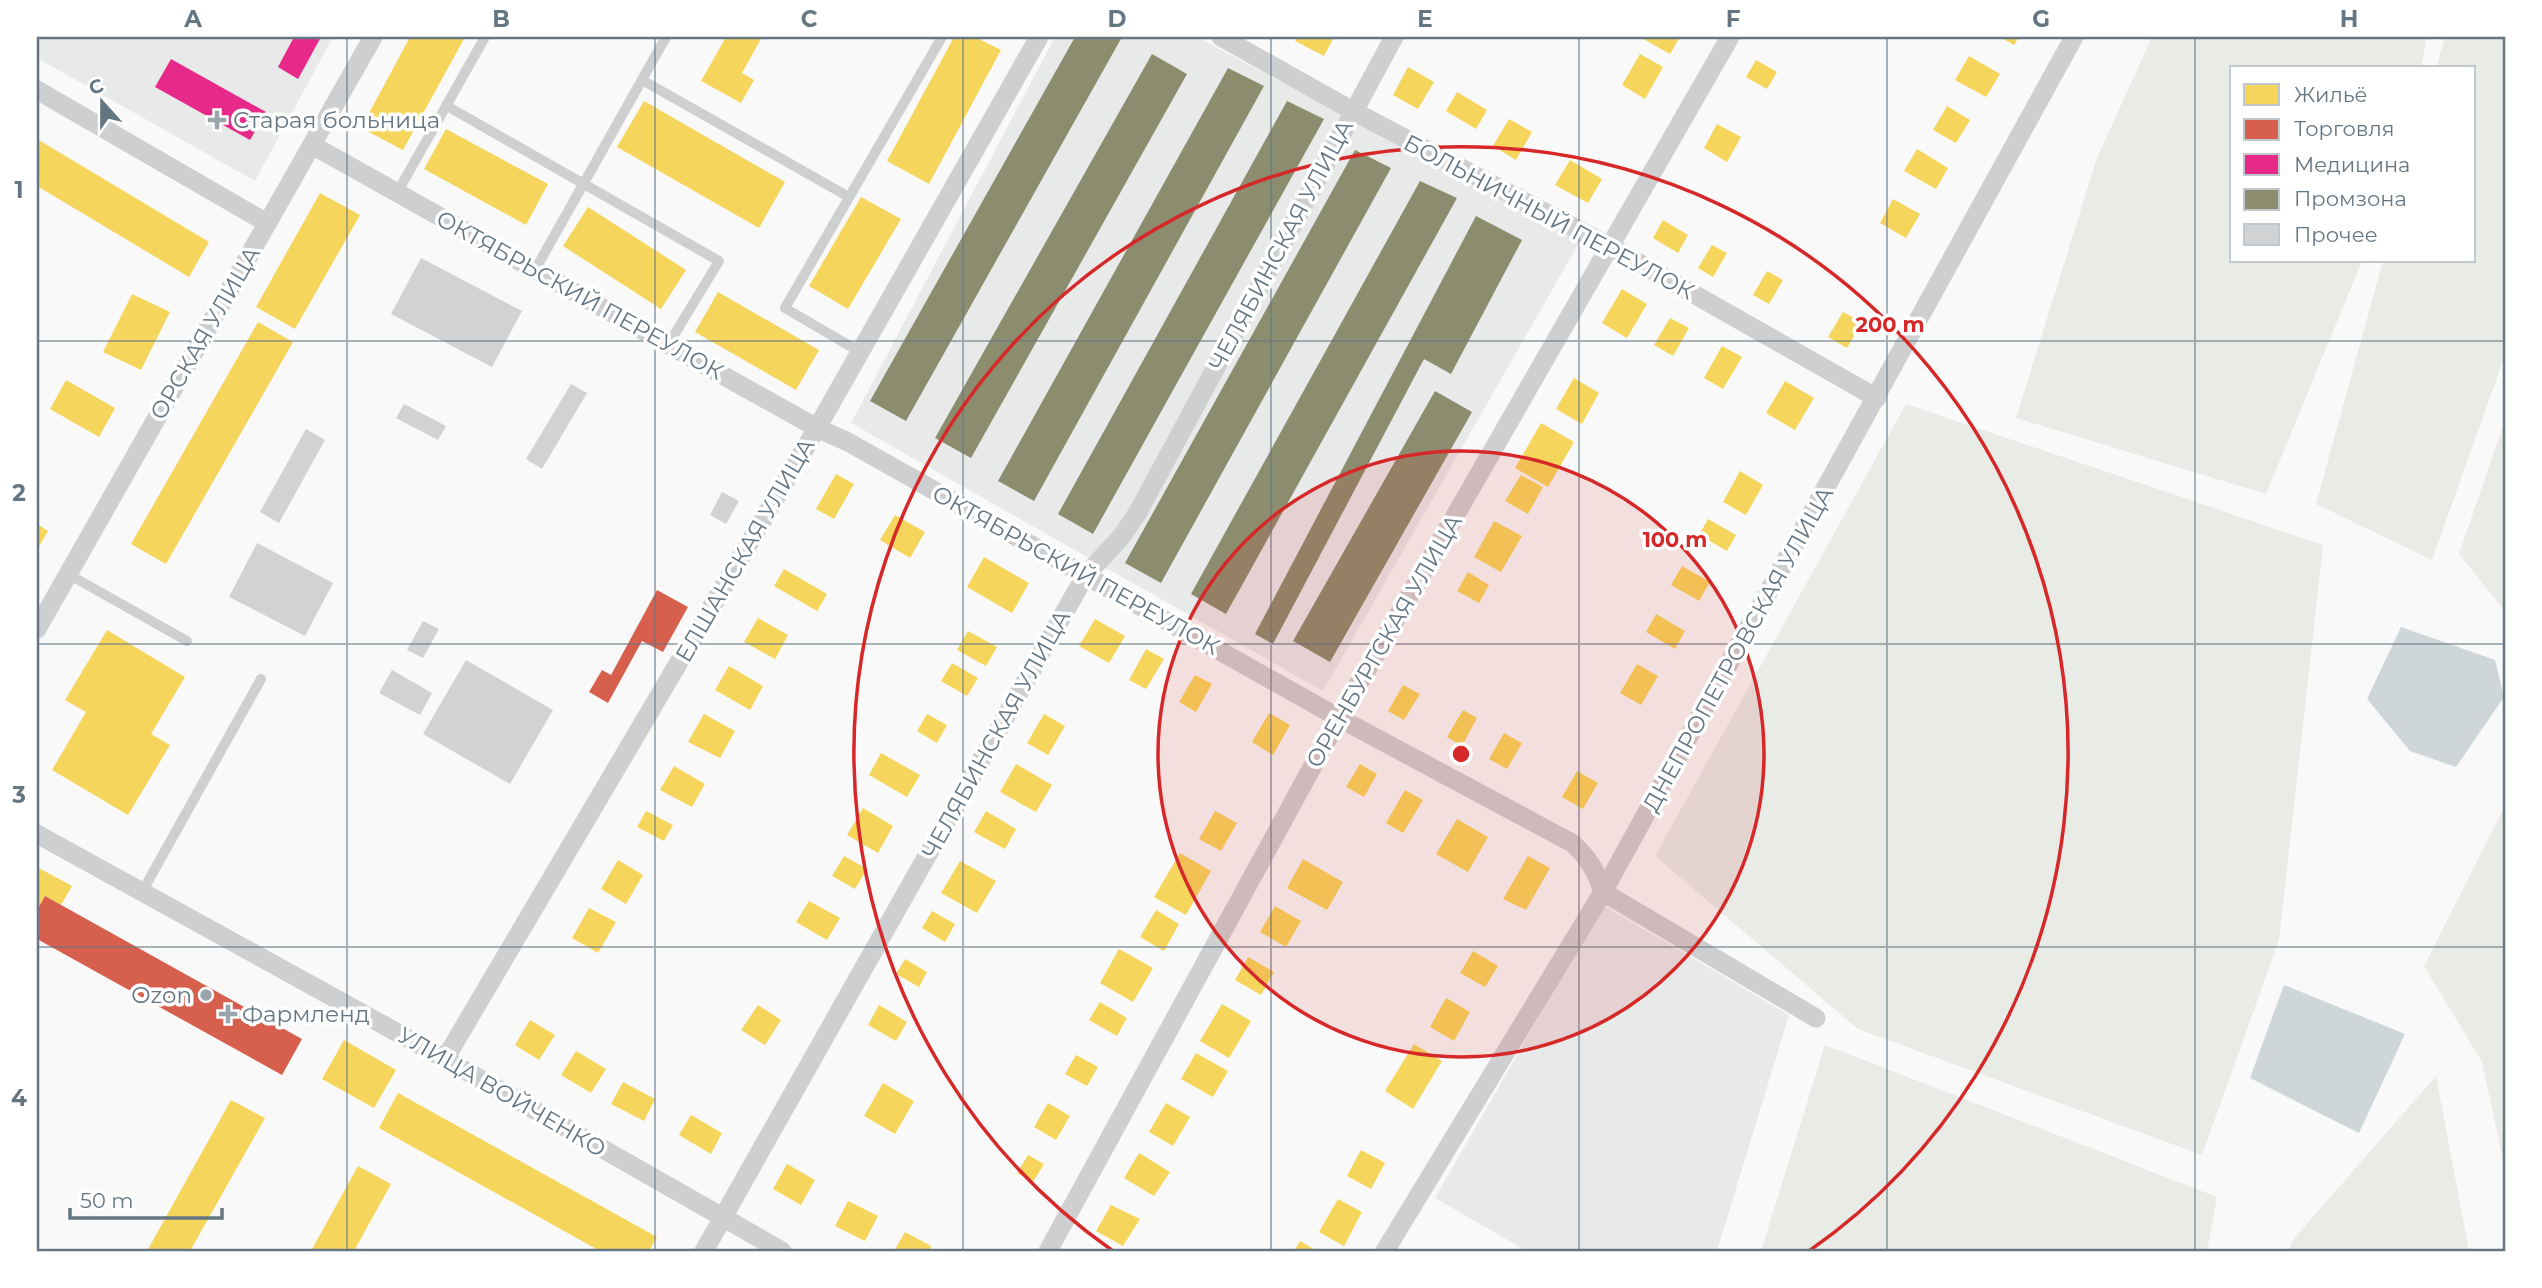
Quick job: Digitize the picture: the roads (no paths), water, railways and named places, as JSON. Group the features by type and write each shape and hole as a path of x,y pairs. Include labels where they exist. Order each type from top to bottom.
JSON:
{"street":[{"name":"ОРСКАЯ УЛИЦА","path":"37,629 373,37"},
{"name":"ЕЛШАНСКАЯ УЛИЦА","path":"445,1059 817,428 1039,37"},
{"name":"БОЛЬНИЧНЫЙ ПЕРЕУЛОК","path":"1221,37 1353,111 1609,246 1877,398"},
{"name":"ЧЕЛЯБИНСКАЯ УЛИЦА","path":"704,1251 1085,576 1122,536 1138,512 1394,37"},
{"name":"ОРЕНБУРГСКАЯ УЛИЦА","path":"1048,1251 1339,718 1730,37"},
{"name":"ДНЕПРОПЕТРОВСКАЯ УЛИЦА","path":"1385,1251 1603,892 2074,37"},
{"path":"37,90 267,223"},
{"name":"ОКТЯБРЬСКИЙ ПЕРЕУЛОК","path":"312,145 1339,718 1572,843 1586,855 1595,869 1603,892"},
{"name":"УЛИЦА ВОЙЧЕНКО","path":"37,834 445,1059 782,1251"},
{"path":"1603,892 1816,1018"}],"lane":[{"path":"397,193 485,37"},
{"path":"535,271 666,37"},
{"path":"860,352 785,308 942,37"},
{"path":"642,80 849,197"},
{"path":"447,106 719,261 668,345"},
{"path":"68,574 187,641"},
{"path":"142,892 261,680"}],"place":[{"name":"Старая больница","path":"217,120"},
{"name":"Ozon","path":"206,995"},
{"name":"Фармленд","path":"228,1014"}]}
